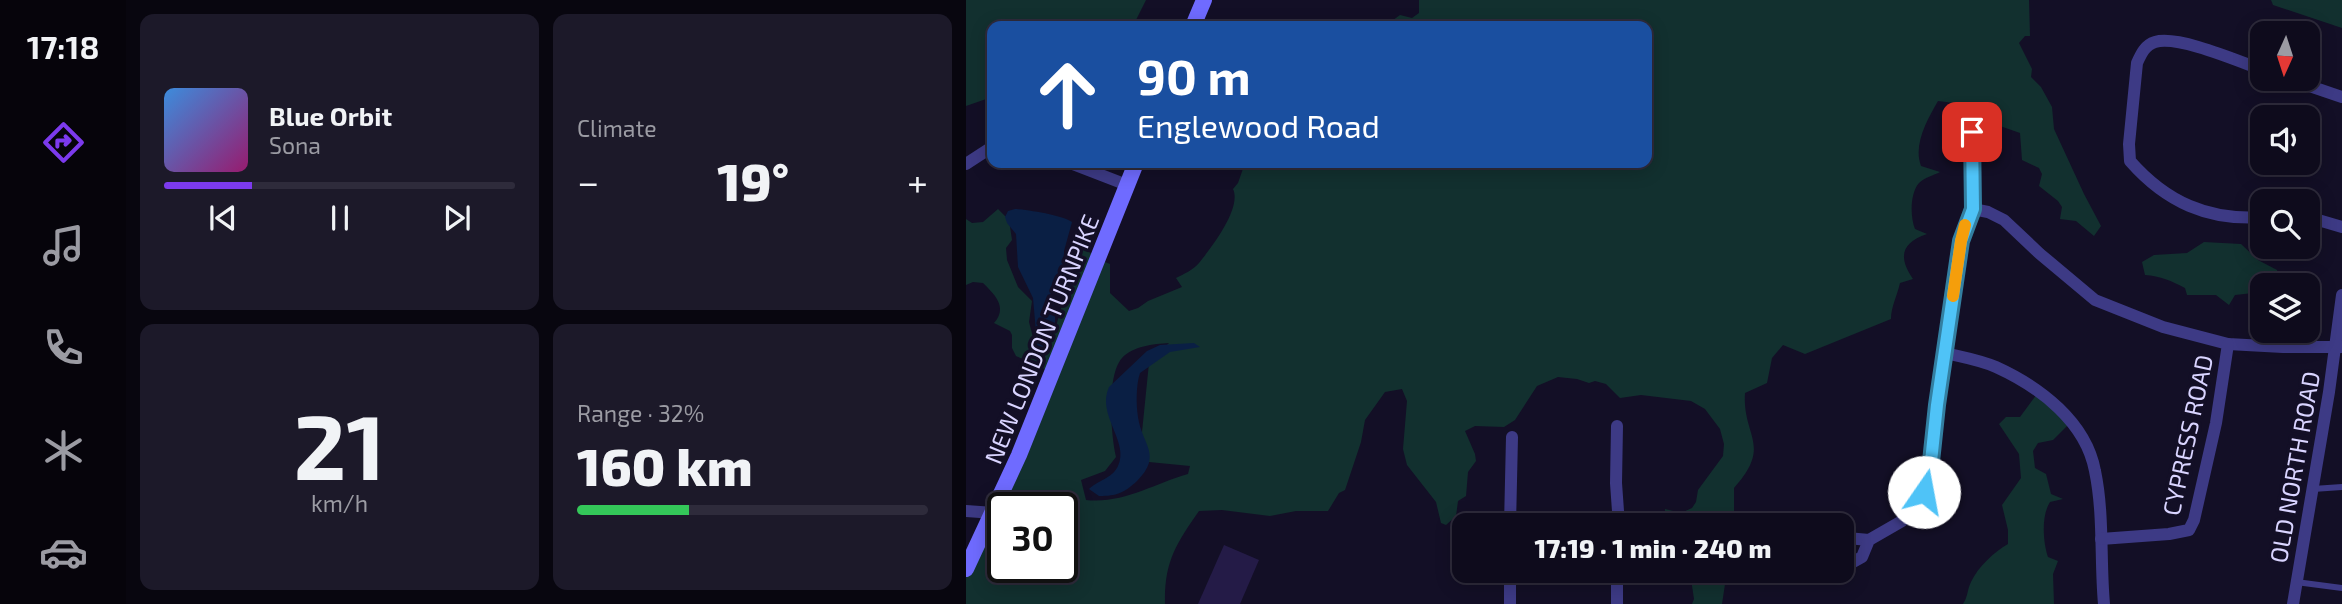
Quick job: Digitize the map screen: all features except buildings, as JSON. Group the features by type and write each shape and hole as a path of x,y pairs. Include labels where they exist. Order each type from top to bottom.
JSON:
{"main road":[{"path":"1195,21 1204,0"},
{"name":"NEW LONDON TURNPIKE","path":"1003,492 1134,168"},
{"name":"NEW LONDON TURNPIKE","path":"966,569 987,527"}],"street":[{"path":"2250,66 2185,43 2152,42 2143,50 2137,63 2129,144 2130,161 2175,200 2212,214 2237,219 2250,218"},
{"path":"2320,90 2342,97"},
{"path":"1854,539 1869,540 1902,521 1915,508 1924,492 1930,471 1961,241 1973,209 1972,132"},
{"path":"966,164 987,150"},
{"path":"1083,168 1127,185"},
{"path":"1973,209 1988,212 2004,220 2040,254 2106,306 2177,332 2228,344 2339,346"},
{"path":"2320,221 2342,227"},
{"name":"OLD NORTH ROAD","path":"2293,604 2339,346 2342,295"},
{"name":"CYPRESS ROAD","path":"2101,539 2189,530 2194,520 2216,423 2228,344"},
{"path":"1945,353 1994,366 2017,378 2063,412 2077,426 2096,471 2104,604"},
{"path":"1617,426 1618,513"},
{"path":"1510,513 1512,437"},
{"path":"966,511 987,512"},
{"path":"1854,561 1862,557 1869,540"},
{"path":"1510,583 1510,604"},
{"path":"1617,583 1617,604"}],"lane":[{"path":"2313,489 2342,487"},
{"path":"2295,582 2342,588"}],"green space":[{"path":"966,0 1146,0 1136,21 987,21 987,99 966,106"},
{"path":"1419,0 2029,0 2030,36 2025,36 2019,43 2032,69 2031,77 2041,87 2052,107 2054,129 2101,226 2094,236 2076,221 2060,219 2062,207 2039,186 2042,174 2039,168 2022,160 2020,133 2000,126 1982,133 1970,119 1963,104 1938,101 1920,141 1921,166 1940,172 1921,181 1914,193 1913,224 1915,229 1927,234 1907,246 1905,252 1905,264 1913,279 1900,283 1891,319 1805,354 1783,345 1772,358 1767,383 1745,393 1745,408 1754,450 1746,473 1734,488 1734,513 1681,513 1692,508 1698,490 1723,456 1724,444 1720,429 1705,409 1691,401 1641,395 1620,398 1606,384 1558,377 1537,386 1515,420 1504,427 1475,426 1465,431 1476,461 1468,472 1466,496 1458,501 1456,513 1452,513 1452,520 1446,525 1441,523 1436,502 1407,465 1403,449 1407,401 1402,389 1385,392 1365,420 1361,442 1345,490 1339,493 1328,511 1296,511 1270,516 1222,510 1199,511 1173,554 1167,576 1165,604 966,604 966,573 987,523 987,583 1078,583 1078,492 1000,492 1051,372 1016,356 1010,331 994,323 1000,312 995,297 983,283 973,282 966,285 966,219 972,223 983,222 998,209 1009,220 1012,240 1006,248 1007,260 1018,287 1032,301 1029,322 1038,357 1042,357 1055,330 1072,281 1073,260 1078,247 1110,264 1110,293 1129,311 1182,287 1176,278 1199,263 1230,217 1235,197 1233,189 1243,168 1652,168 1652,21 1392,21 1400,15 1412,18 1419,13","holes":["1169,343 1149,363 1141,442 1149,462 1190,466 1188,474 1125,496 1086,500 1081,480 1105,471 1116,457 1111,406 1117,367 1122,358 1137,348"]},
{"path":"2271,0 2342,0 2342,28 2273,5"},
{"path":"2204,242 2241,244 2250,252 2250,259 2257,259 2278,273 2250,273 2250,293 2235,295 2229,305 2216,295 2187,295 2185,288 2175,283 2145,275 2142,262 2154,255 2187,253"},
{"path":"2037,394 2071,422 2053,440 2038,443 2033,451 2035,468 2046,474 2051,494 2063,499 2050,502 2044,522 2048,557 2058,561 2053,574 2054,604 1963,604 1978,571 2008,544 2008,530 2002,505 2021,478 2019,454 1999,424 2006,417 2020,417"},
{"path":"1665,509 1681,513 1665,513"},
{"path":"1692,583 1725,583 1722,604 1692,604"}],"water":[{"path":"1015,209 1053,215 1072,222 1064,251 1065,279 1053,288 1050,295 1055,310 1055,324 1044,359 1038,355 1033,298 1018,267 1016,234 1005,217 1008,211"},
{"path":"1194,343 1200,347 1170,352 1140,373 1137,412 1149,450 1149,464 1145,472 1128,488 1120,493 1099,496 1089,489 1112,474 1121,457 1107,408 1109,387 1147,351 1160,345"}],"slow traffic":[{"path":"1953,296 1965,225"}],"route":[{"path":"1924,492 1930,471 1961,241 1973,209 1972,132"}]}
